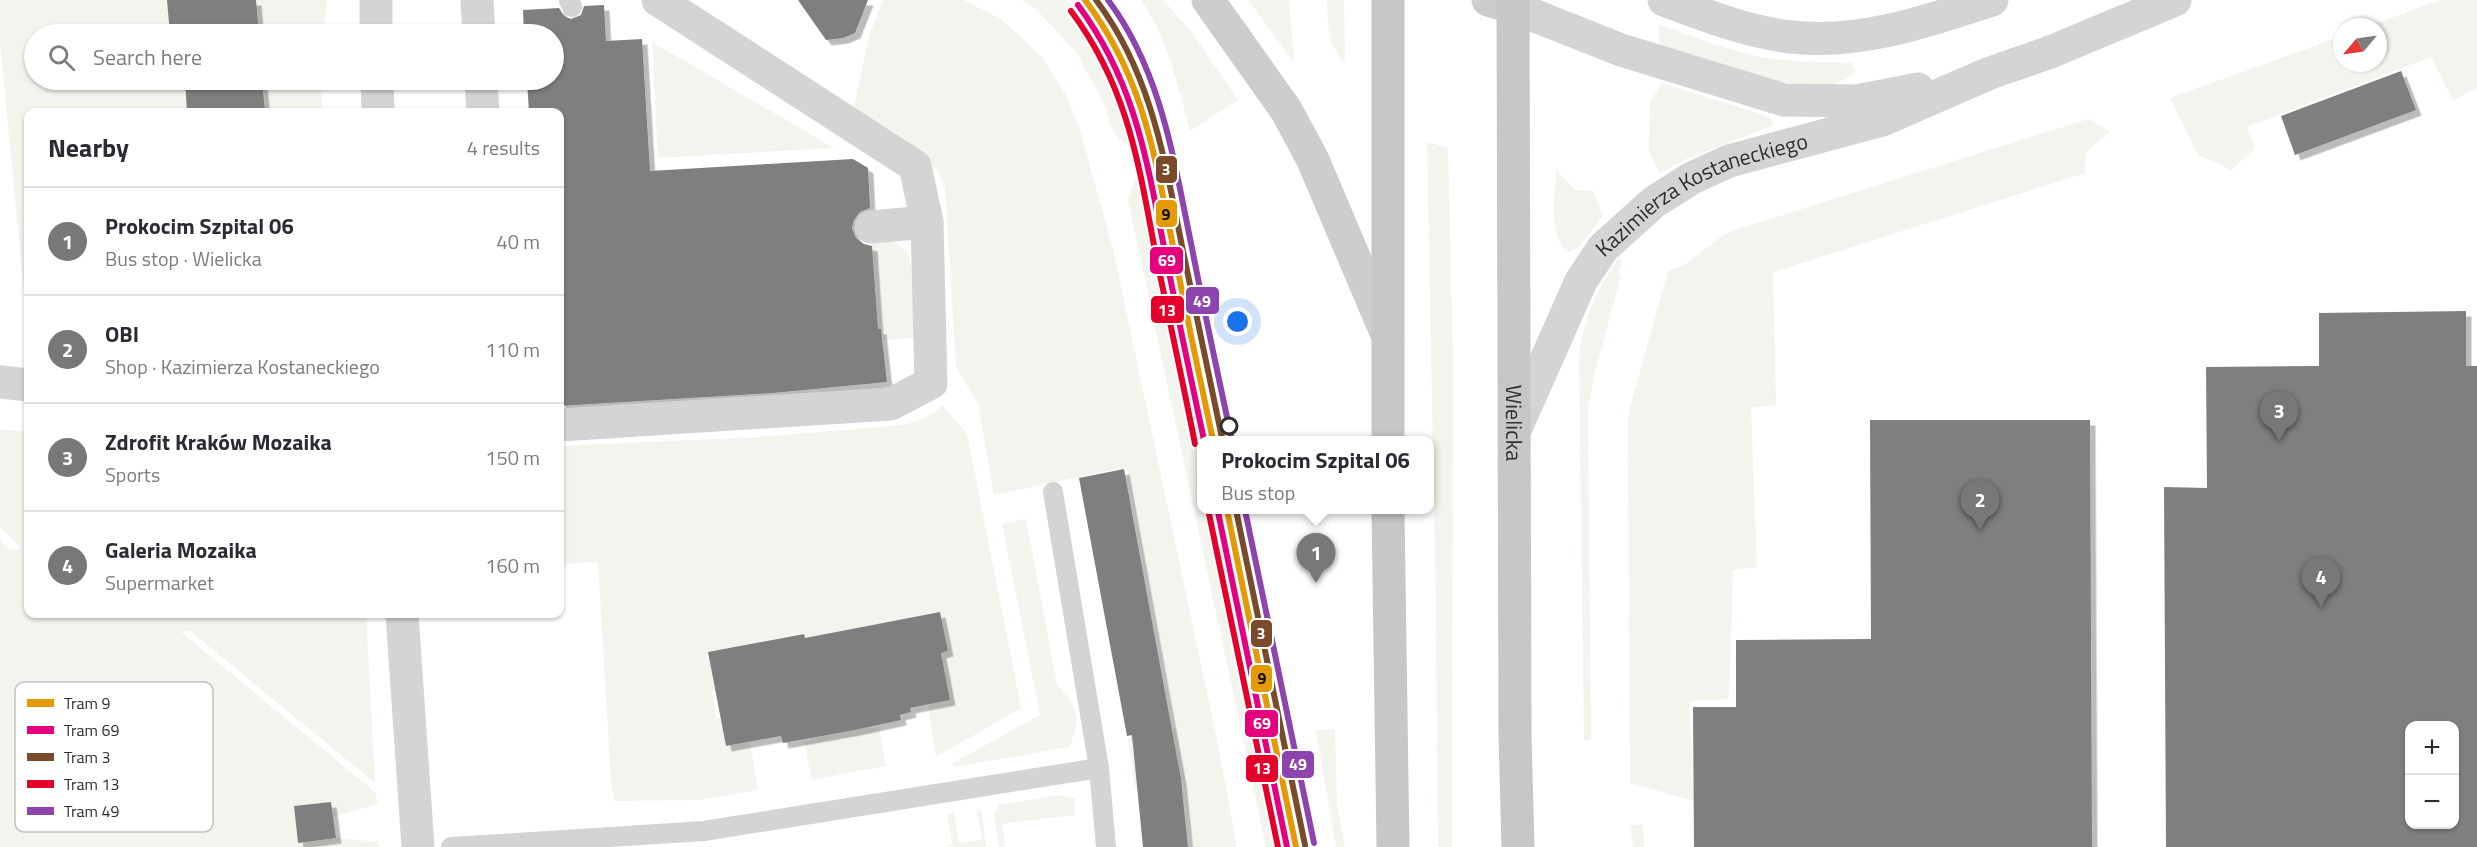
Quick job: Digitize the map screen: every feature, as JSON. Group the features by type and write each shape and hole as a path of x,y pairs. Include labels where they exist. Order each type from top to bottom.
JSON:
{"main road":[{"path":"1388,0 1388,436"},
{"name":"Wielicka","path":"1505,2 1516,428 1515,735 1518,847"},
{"path":"1388,514 1393,847"}],"street":[{"path":"376,0 376,24"},
{"path":"564,425 891,404 931,383 927,222 915,166 658,0"},
{"path":"1208,0 1273,91 1312,158 1388,337"},
{"path":"1664,0 1746,28 1792,37 1839,38 1906,26 1992,0"},
{"name":"Kazimierza Kostaneckiego","path":"1516,428 1581,281 1603,248 1654,202 1692,178 1729,160 1882,120 2175,0"},
{"name":"Kazimierza Kostaneckiego","path":"1505,2 1621,50 1784,100 1857,101 1990,74"},
{"path":"377,90 378,108"},
{"path":"482,90 483,108"},
{"path":"871,227 927,222"},
{"path":"0,382 24,385"},
{"path":"402,618 418,847"}],"lane":[{"path":"1053,492 1099,768 1106,847"},
{"path":"451,847 704,831 1099,768"}],"shaded area":[{"path":"0,0 327,0 325,24 24,24 24,90 321,90 322,108 24,108 24,293 0,41"},
{"path":"883,0 963,0 1001,19 1042,57 1066,95 1080,130 1113,249 1217,740 1237,847 1192,847 1184,780 1135,787 1128,739 1176,728 1127,467 994,495 978,404 956,367 945,186 929,161 918,150 854,107 869,37"},
{"path":"1022,0 1067,0 1092,29 1104,48 1119,84 1134,146 1123,142 1113,132 1104,103 1076,52 1037,10"},
{"path":"1141,0 1163,0 1191,31 1238,100 1190,131 1165,46"},
{"path":"1248,0 1289,0 1294,62"},
{"path":"1327,0 1344,0 1345,62 1339,56 1332,41 1328,25"},
{"path":"2441,0 2477,0 2477,88 2453,100 2431,57 2246,127 2255,148 2232,170 2198,155 2170,98 2333,39 2333,72 2387,72 2387,19"},
{"path":"1658,24 1712,44 1760,57 1793,61 1852,63 1856,71 1839,82 1818,85 1773,80 1723,67 1660,46"},
{"path":"652,42 834,148 658,158"},
{"path":"1662,83 1769,117 1773,122 1772,126 1686,159 1660,173 1649,152 1650,102"},
{"path":"2088,119 2110,132 2086,152 2085,173 1773,272 1776,405 1751,408 1757,567 1733,570 1729,699 1689,701 1694,801 1630,783 1628,415 1668,271 1683,266 1726,233"},
{"path":"1427,142 1448,148 1453,362 1452,847 1438,847"},
{"path":"1556,170 1575,190 1593,191 1603,216 1578,248 1569,252 1557,236 1555,225"},
{"path":"1141,174 1197,444 1197,514 1212,514 1278,847 1266,847 1128,200 1134,183"},
{"path":"894,241 908,253 911,265 916,338 883,340 881,329 819,334 816,284 875,281 872,243"},
{"path":"1620,256 1622,264 1617,272 1621,276 1594,376 1588,408 1591,740 1584,740 1579,357 1588,316 1605,280"},
{"path":"942,405 967,434 1021,708 936,757 928,705 950,700 941,653 948,651 940,612 805,638 804,633 770,640 770,644 708,652 715,691 712,692 716,718 720,718 726,746 750,742 758,790 698,800 615,801 611,781 598,562 564,564 564,446 758,437 903,425 929,416"},
{"path":"0,429 24,432 24,618 366,618 375,783 189,630 181,632 375,792 378,804 333,817 331,802 294,806 298,842 336,838 378,842 378,847 0,847 0,541 10,550 21,548 0,527"},
{"path":"1026,519 1057,685 1076,713 1070,747 954,767 953,763 1040,715 1002,524"},
{"path":"870,719 871,728 879,727 886,766 812,780 804,741 812,740 810,732"},
{"path":"1335,729 1337,807 1345,847 1336,847 1316,730"},
{"path":"1060,795 1075,799 1075,815 1002,824 1005,847 999,847 994,814 999,805"},
{"path":"977,809 981,809 986,847 946,847 953,846 947,815 954,813 959,843 982,839"},
{"path":"1643,824 1644,847 1633,847 1630,826"}],"building":[{"path":"167,0 256,0 258,24 169,24"},
{"path":"798,0 868,0 855,33 843,38 826,40"},
{"path":"604,5 606,41 642,39 650,171 853,159 868,168 870,208 860,212 852,228 856,238 872,246 878,329 881,329 887,382 773,393 564,406 564,108 529,108 528,90 564,90 564,24 524,24 523,10 559,8 564,16 571,19 581,15 584,6"},
{"path":"2401,71 2416,110 2295,155 2281,116"},
{"path":"186,90 263,90 265,108 187,108"},
{"path":"2466,311 2466,366 2477,366 2477,847 2166,847 2164,487 2207,488 2206,367 2319,366 2319,313"},
{"path":"1870,420 2090,420 2092,847 1694,847 1693,707 1736,707 1736,640 1871,639"},
{"path":"1124,469 1181,779 1188,847 1143,847 1132,735 1127,736 1079,478"},
{"path":"940,612 948,651 941,653 950,700 910,708 911,712 900,715 901,720 855,730 783,743 781,736 726,746 708,652 804,634 805,638"},
{"path":"331,802 336,838 298,843 294,806"}],"tram line":[{"name":"9","path":"1085,0 1106,30 1122,61 1145,122 1154,154 1212,436"},
{"name":"3","path":"1096,0 1115,28 1131,58 1154,120 1170,185 1222,436"},
{"name":"49","path":"1108,0 1141,57 1164,119 1231,436"},
{"name":"69","path":"1078,5 1114,65 1137,126 1153,189 1203,436"},
{"name":"13","path":"1071,11 1107,70 1129,131 1195,444"},
{"name":"13","path":"1209,514 1278,847"},
{"name":"69","path":"1218,514 1287,847"},
{"name":"9","path":"1228,514 1296,847"},
{"name":"3","path":"1237,514 1305,845"},
{"name":"49","path":"1246,514 1314,843"}],"place":[{"name":"Zdrofit Kraków Mozaika","path":"2279,441"},
{"name":"OBI","path":"1980,530"},
{"name":"Prokocim Szpital 06","path":"1316,583"},
{"name":"Galeria Mozaika","path":"2321,607"}]}
